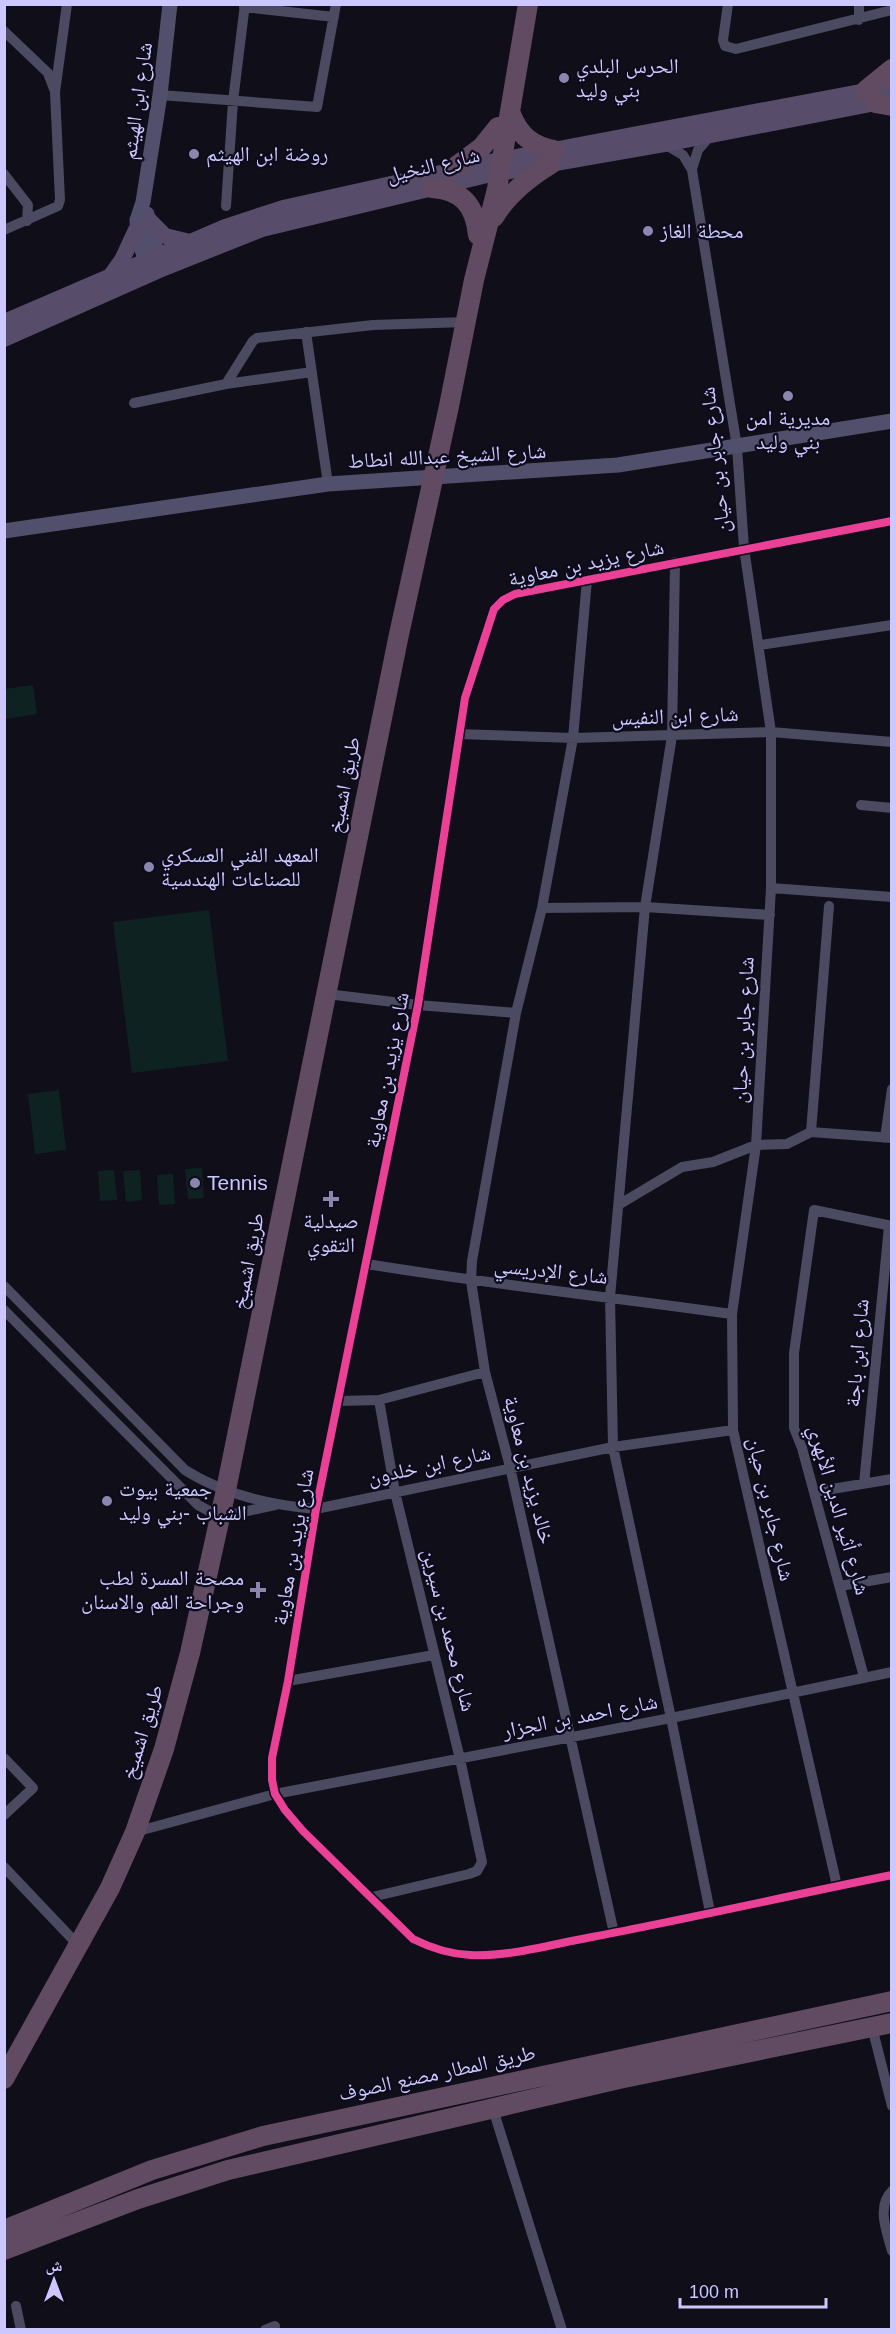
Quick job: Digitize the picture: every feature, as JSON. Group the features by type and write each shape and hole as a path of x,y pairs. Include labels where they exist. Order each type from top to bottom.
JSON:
{"highway":[{"path":"452,170 482,147 504,121 512,92 528,4"},
{"path":"881,100 891,69"},
{"path":"432,188 456,193 473,210 483,231 508,197 552,157 544,148 527,139 514,123 504,121"},
{"name":"طريق اشميخ","path":"4,2079 110,1888 135,1832 164,1749 190,1653 226,1490 466,322 504,121"},
{"name":"طريق المطار مصنع الصوف","path":"4,2230 152,2170 263,2136 891,2001"},
{"path":"4,2250 138,2199 228,2170 685,2065 891,2022"},
{"path":"680,2046 685,2065"},
{"path":"53,2210 60,2228"}],"main road":[{"name":"شارع ابن الهيثم","path":"142,217 160,95 170,4"},
{"name":"شارع النخيل","path":"552,157 664,144 881,100 891,86"},
{"name":"شارع النخيل","path":"4,339 154,265 190,242 225,227 283,208 452,170 495,167 881,100"},
{"name":"شارع النخيل","path":"4,322 109,278 262,229 432,188 495,167"},
{"path":"142,217 165,236 190,242"},
{"path":"142,217 154,265"},
{"path":"109,278 122,260 142,217"},
{"name":"شارع الشيخ عبدالله انطاط","path":"4,531 328,484 608,466 891,421"}],"street":[{"path":"4,230 58,206 60,200 55,92 67,4"},
{"path":"160,95 317,107 336,4"},
{"path":"729,4 723,40 725,46 730,49 859,20 891,10"},
{"path":"859,4 859,20"},
{"path":"226,206 232,101 244,6 334,17"},
{"path":"4,31 48,72 55,92"},
{"path":"692,170 698,150 712,135"},
{"path":"664,144 683,155 692,170"},
{"name":"شارع جابر بن حيان","path":"692,170 737,447 744,548 771,732 770,915 756,1145 732,1314 733,1430 837,1886"},
{"path":"4,174 28,205 27,221"},
{"path":"226,384 255,339 373,325 466,322"},
{"path":"306,332 328,484"},
{"path":"134,403 226,384 312,372"},
{"name":"شارع يزيد بن معاوية","path":"275,1794 272,1780 272,1758 288,1681 316,1509 418,1005 465,698 494,609 503,600 515,594 891,520"},
{"path":"675,562 672,736 645,907 610,1297 613,1447 710,1912"},
{"name":"خالد يزيد بن معاوية","path":"587,580 573,738 542,908 516,1013 472,1261 471,1281 485,1372 510,1467 614,1932"},
{"path":"760,645 891,625"},
{"name":"شارع ابن النفيس","path":"459,734 573,738 771,732 891,742"},
{"path":"861,805 891,808"},
{"path":"771,888 891,897"},
{"path":"811,1132 829,906"},
{"path":"542,908 645,907 770,915"},
{"path":"327,994 418,1005 516,1013"},
{"path":"620,1204 682,1167 713,1162 756,1145 788,1144 811,1132 888,1138 891,1089"},
{"name":"شارع أثير الدين الأبهري","path":"864,1677 814,1492 794,1428 794,1353 814,1210 890,1226"},
{"name":"شارع ابن باجة","path":"864,1484 890,1226"},
{"name":"شارع الإدريسي","path":"367,1264 471,1281 732,1314"},
{"path":"4,1286 185,1470 208,1484 275,1505"},
{"path":"4,1310 198,1505 220,1517 275,1505"},
{"path":"339,1401 379,1401 485,1372"},
{"name":"شارع محمد بن سيرين","path":"372,1897 477,1872 481,1867 481,1854 460,1759 395,1492 379,1401"},
{"name":"شارع ابن خلدون","path":"275,1505 316,1509 613,1447 733,1430"},
{"path":"814,1492 891,1479"},
{"path":"840,1586 891,1577"},
{"path":"288,1681 434,1655"},
{"name":"شارع احمد بن الجزار","path":"135,1832 275,1794 671,1718 891,1672"},
{"path":"4,1758 33,1788 4,1815"},
{"path":"275,1794 303,1832 413,1939 428,1947 448,1952 471,1955 498,1954 891,1875"},
{"path":"4,1867 79,1946"},
{"path":"872,2027 891,2106"},
{"path":"493,2109 562,2330"},
{"path":"891,2191 883,2206 891,2251"},
{"path":"16,2306 21,2330"}],"green space":[{"path":"33,685 37,714 5,719 5,689"},
{"path":"209,910 228,1061 132,1073 113,922"},
{"path":"59,1090 66,1150 35,1154 28,1094"},
{"name":"Tennis","path":"202,1168 204,1198 188,1199 185,1169"},
{"path":"114,1170 117,1200 100,1201 98,1171"},
{"path":"140,1170 142,1200 126,1202 123,1171"},
{"name":"Tennis","path":"173,1174 175,1204 159,1205 157,1175"}],"cycle path":[{"path":"892,521 515,594 503,600 494,609 465,698 418,1005 316,1509 288,1681 272,1758 272,1780 275,1794 303,1831 413,1939 433,1948 455,1953 485,1955 531,1949 892,1875"}],"place":[{"name":"الحرس البلدي بني وليد","path":"564,78"},
{"name":"روضة ابن الهيثم","path":"194,154"},
{"name":"محطة الغاز","path":"648,231"},
{"name":"مديرية امن بني وليد","path":"788,396"},
{"name":"المعهد الفني العسكري للصناعات الهندسية","path":"149,867"},
{"name":"Tennis","path":"195,1183"},
{"name":"صيدلية التقوي","path":"331,1199"},
{"name":"جمعية بيوت الشباب -بني وليد","path":"107,1501"},
{"name":"مصحة المسرة لطب وجراحة الفم والاسنان","path":"258,1590"}]}
